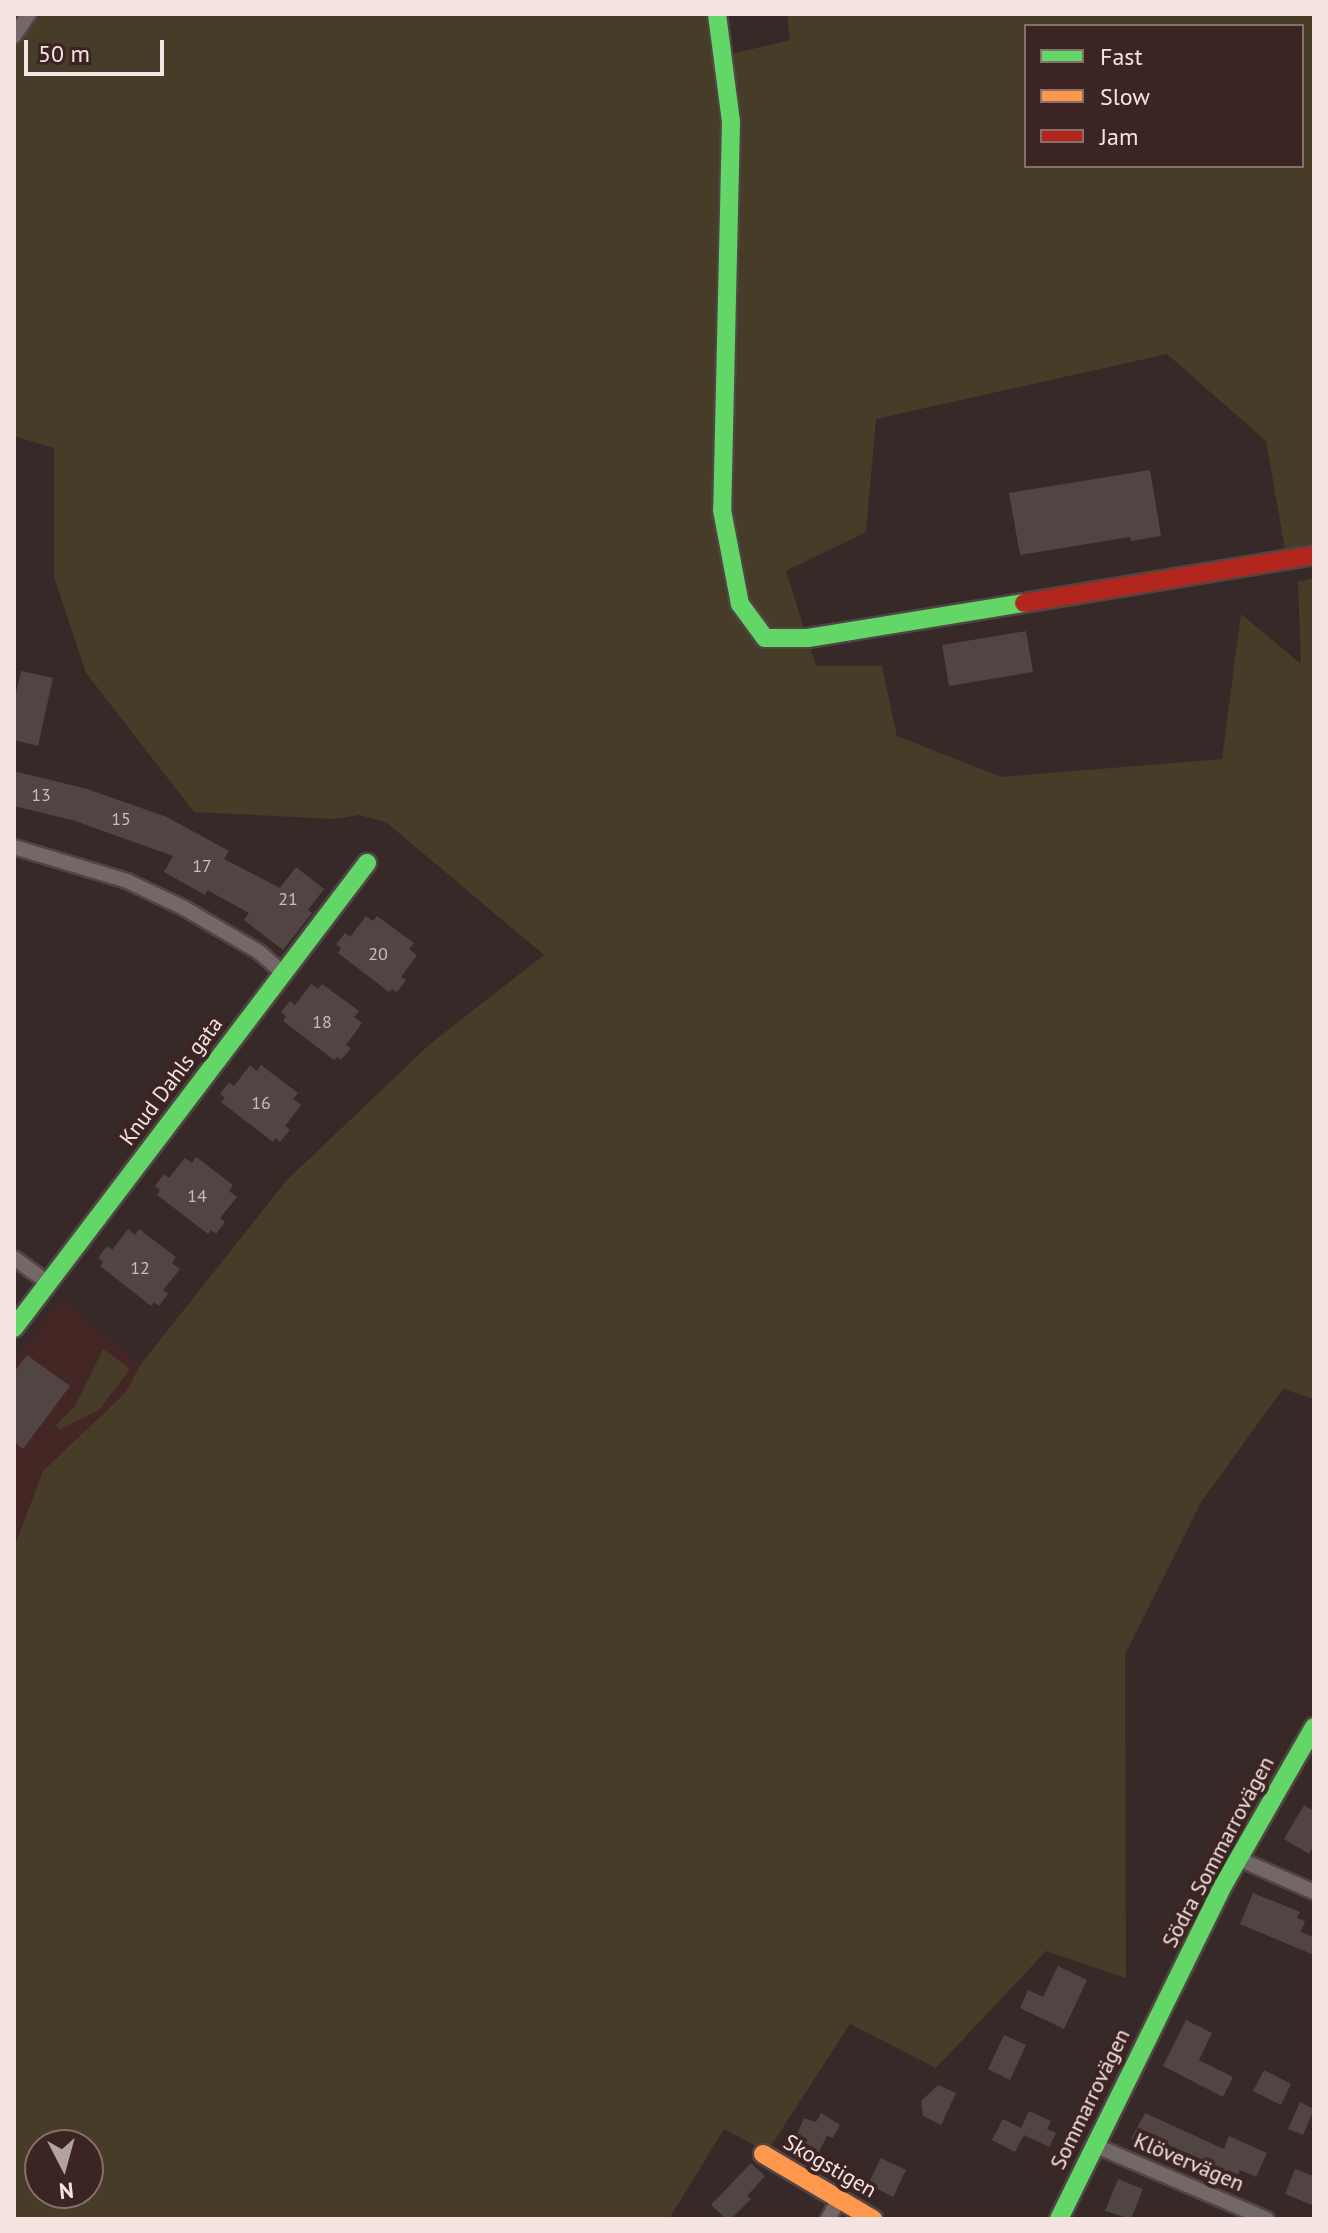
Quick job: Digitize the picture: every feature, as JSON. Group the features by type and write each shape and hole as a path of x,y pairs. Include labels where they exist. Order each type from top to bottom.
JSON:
{"street":[{"path":"14,36 29,14"},
{"path":"717,14 731,122 722,510 740,604 765,638 808,638 1014,601 1314,555"},
{"path":"14,847 138,886 184,908 259,952 283,973"},
{"name":"Knud Dahls gata","path":"14,1328 367,863"},
{"path":"14,1258 47,1282"},
{"name":"Södra Sommarrovägen","path":"1166,2001 1239,1859 1314,1727"},
{"path":"1239,1859 1314,1892"},
{"name":"Sommarrovägen","path":"1059,2219 1166,2001"},
{"name":"Klövervägen","path":"1094,2145 1267,2219"},
{"name":"Skogstigen","path":"763,2154 873,2219"},
{"path":"828,2219 839,2199"}],"shaded area":[{"path":"14,14 711,14 719,57 790,40 787,14 1314,14 1314,543 1285,549 1266,441 1167,354 876,419 866,532 786,571 816,666 882,666 897,736 1001,777 1222,759 1241,614 1301,664 1298,582 1314,578 1314,1399 1283,1389 1201,1502 1125,1655 1126,1978 1046,1951 936,2068 850,2024 767,2152 724,2129 669,2219 14,2219 14,1548 43,1471 126,1392 141,1364 286,1181 430,1044 544,955 386,822 359,815 334,819 194,812 86,673 54,577 54,448 14,436"},
{"path":"61,1301 141,1364 126,1392 43,1471 14,1548 14,1360"},
{"path":"103,1349 130,1369 99,1410 59,1430 56,1425 75,1406"}],"building":[{"path":"1150,470 1161,536 1131,541 1130,537 1020,555 1009,493"},
{"path":"1026,631 1033,672 949,686 942,645"},
{"path":"21,671 53,678 38,746 14,740 14,701"},
{"path":"14,771 87,789 167,817 229,851 224,859 280,888 296,867 324,889 308,910 312,913 283,950 244,920 249,913 207,890 205,895 164,872 173,856 75,821 14,806"},
{"path":"366,916 373,921 377,916 414,943 409,949 417,955 401,977 406,980 397,992 392,989 389,992 338,953 341,948 336,944 345,933 350,937"},
{"path":"311,984 318,989 322,984 359,1011 354,1017 362,1023 346,1045 351,1048 341,1060 337,1057 334,1060 283,1021 286,1016 281,1012 290,1001 295,1005"},
{"path":"250,1065 257,1071 261,1065 298,1093 293,1099 301,1105 285,1126 290,1130 280,1142 275,1138 273,1142 221,1102 225,1098 220,1094 229,1082 234,1086"},
{"path":"196,1157 233,1185 229,1191 237,1197 220,1218 225,1222 216,1234 211,1230 208,1234 157,1195 160,1190 155,1186 164,1174 169,1178 185,1158 192,1163"},
{"path":"128,1229 135,1235 139,1229 176,1257 172,1263 180,1269 163,1290 168,1294 159,1306 154,1302 151,1306 100,1266 103,1262 98,1258 107,1246 112,1250"},
{"path":"27,1355 70,1386 23,1449 14,1442 14,1372"},
{"path":"1304,1805 1314,1811 1314,1845 1309,1854 1284,1839"},
{"path":"1253,1893 1300,1912 1297,1918 1305,1921 1301,1932 1314,1937 1314,1955 1240,1924"},
{"path":"1058,1966 1087,1980 1064,2029 1020,2008 1028,1990 1043,1997"},
{"path":"1186,2020 1212,2033 1199,2060 1233,2077 1223,2097 1163,2066"},
{"path":"1004,2035 1026,2045 1010,2080 988,2069"},
{"path":"1264,2070 1291,2084 1281,2105 1253,2091"},
{"path":"938,2085 956,2093 941,2125 923,2116 921,2101"},
{"path":"1300,2102 1314,2109 1303,2135 1288,2129"},
{"path":"1029,2111 1051,2121 1047,2129 1056,2133 1049,2147 1024,2135 1015,2152 992,2140 1003,2119 1021,2128"},
{"path":"821,2113 840,2125 833,2138 827,2136 813,2164 792,2153 802,2137 797,2134 804,2118 816,2122"},
{"path":"1145,2113 1224,2149 1229,2136 1267,2153 1256,2177 1240,2170 1230,2191 1131,2139"},
{"path":"881,2158 906,2170 893,2197 868,2184"},
{"path":"751,2163 765,2176 747,2196 751,2199 731,2219 726,2219 711,2205"},
{"path":"1295,2169 1314,2176 1314,2206 1285,2194"},
{"path":"1118,2179 1143,2189 1131,2219 1105,2211"}],"traffic: fast":[{"path":"717,14 731,122 722,510 740,604 765,638 808,638 1024,603"},
{"path":"14,1328 367,863"},
{"path":"1059,2219 1224,1884 1314,1727"}],"traffic: slow":[{"path":"763,2154 873,2219"}],"traffic: jam":[{"path":"1024,603 1314,555"}]}
